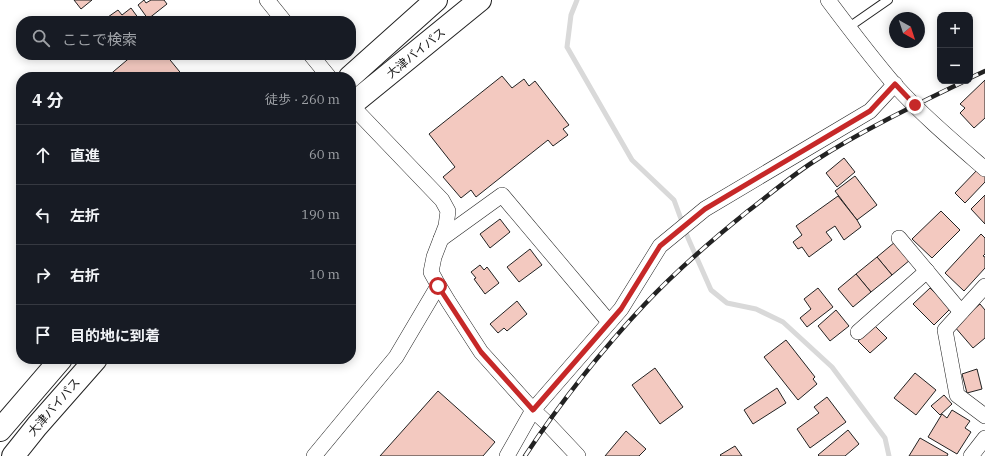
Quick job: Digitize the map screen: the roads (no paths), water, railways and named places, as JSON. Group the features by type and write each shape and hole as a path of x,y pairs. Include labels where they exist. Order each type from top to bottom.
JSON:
{"highway":[{"name":"大津バイパス","path":"356,72 436,0"},
{"name":"大津バイパス","path":"356,101 480,0"},
{"path":"0,430 57,364"},
{"name":"大津バイパス","path":"13,456 37,426 92,364"}],"street":[{"path":"267,0 280,16"},
{"path":"828,0 895,84 957,145 985,169"},
{"path":"315,60 325,72"},
{"path":"507,456 533,410 621,309 660,246 705,209 870,111 895,84"},
{"path":"356,110 442,200 448,211 446,226 434,257 431,272 438,286 481,352 533,410 578,456"},
{"path":"441,239 502,195 609,322"},
{"path":"899,238 961,312"},
{"path":"858,332 927,271"},
{"path":"314,456 396,357 438,286"},
{"path":"985,286 945,330 957,395 985,416"},
{"path":"971,456 985,438"}],"lane":[{"path":"849,28 888,0"}],"waterway":[{"path":"577,0 571,15 567,47 632,160 674,200 688,238 711,290 727,303 756,309 783,322 832,367 885,438 889,456"}],"railway":[{"path":"973,77 985,71"},
{"path":"525,456 567,397 613,340 657,292 708,244 748,211 813,162 868,129 959,84"}]}
